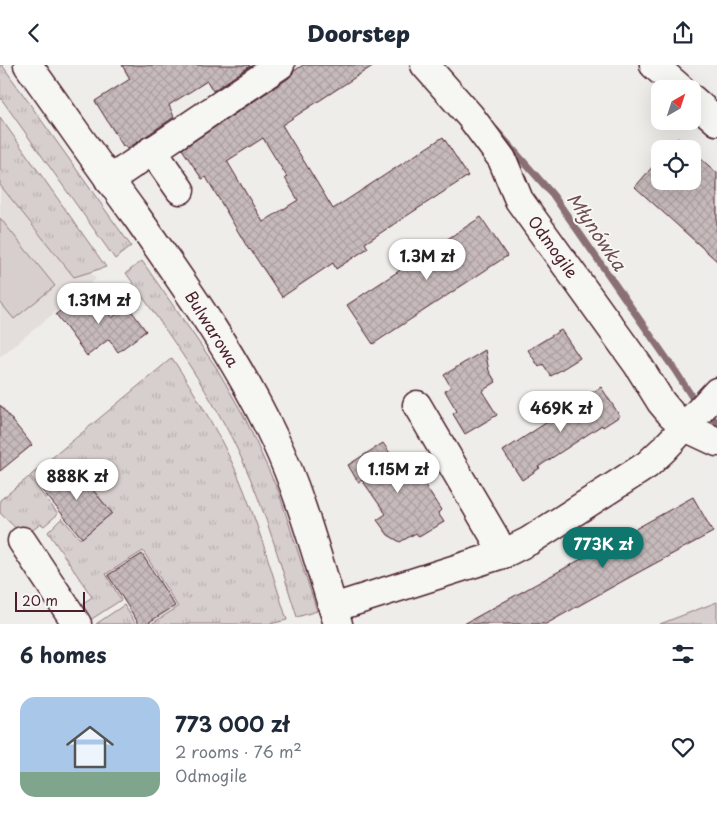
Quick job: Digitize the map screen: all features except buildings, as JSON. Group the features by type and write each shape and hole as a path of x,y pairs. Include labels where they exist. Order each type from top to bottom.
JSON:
{"street":[{"name":"Bulwarowa","path":"28,65 206,317 239,372 266,421 285,463 306,521 335,616"},
{"path":"109,180 280,65"},
{"name":"Odmogile","path":"425,65 470,116 502,159 519,200 671,414 702,408 717,442"},
{"path":"654,65 671,80"},
{"path":"701,107 717,121"},
{"path":"152,151 180,190"},
{"path":"417,405 503,553"},
{"path":"335,616 503,553 529,541 647,465 702,408"},
{"path":"22,541 77,624"}],"shaded area":[{"path":"0,148 96,279 0,357"}],"green space":[{"path":"0,65 2,65 131,246 115,259 0,97"},
{"path":"0,117 106,267 74,277 0,185"},
{"path":"0,218 55,286 14,319 0,302"},
{"path":"142,261 216,367 245,418 279,493 317,611 297,617 260,503 233,440 190,367 126,273"},
{"path":"172,358 190,385 222,442 244,489 287,620 270,624 151,624 178,607 143,551 106,574 121,600 87,622 80,612 82,604 92,597 48,532 62,518 80,539 112,513 72,465 42,490 30,476"},
{"path":"29,477 58,514 44,526 41,524 24,536 0,513 0,500"},
{"path":"717,602 717,624 660,624"},
{"path":"124,605 136,624 96,624"}],"waterway":[{"name":"Młynówka","path":"496,130 553,195 698,405"},
{"name":"Młynówka","path":"706,412 717,422"}]}
